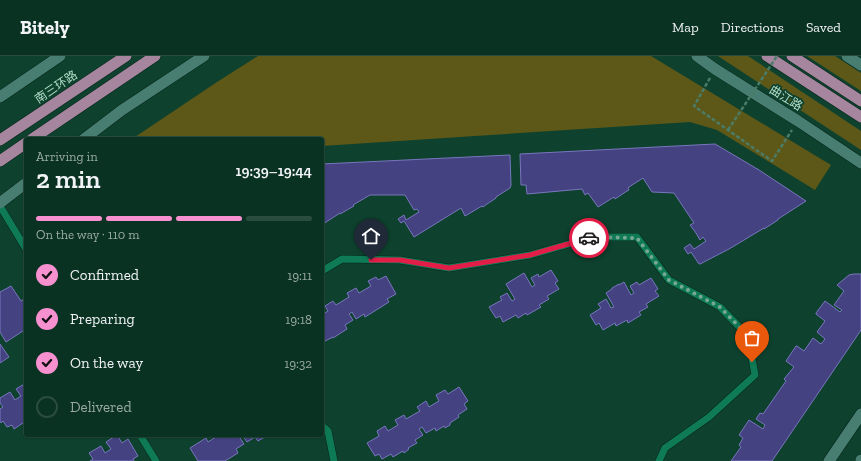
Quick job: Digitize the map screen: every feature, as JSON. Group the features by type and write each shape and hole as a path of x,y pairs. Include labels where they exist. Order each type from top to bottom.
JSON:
{"highway":[{"name":"南三环路","path":"0,140 126,56"},
{"path":"35,137 155,56"},
{"name":"曲江路","path":"768,56 861,117"},
{"path":"792,56 861,101"},
{"path":"0,160 24,144"}],"main road":[{"path":"0,96 60,56"},
{"path":"180,71 196,56"},
{"path":"87,137 122,110 204,56"},
{"name":"曲江路","path":"697,56 861,163"},
{"path":"847,56 861,65"},
{"path":"0,205 24,185"},
{"path":"829,461 861,414"}],"lane":[{"path":"0,205 24,246"},
{"path":"324,270 342,259 400,260 449,268 530,255 593,237 637,238 669,280 720,307 748,336 755,375 709,417 665,448 659,461"},
{"path":"324,428 328,431 334,461"},
{"path":"141,437 156,461"}],"path":[{"path":"728,130 776,56"},
{"path":"715,69 694,106 772,161 798,121"}],"shaded area":[{"path":"258,56 651,56 831,165 815,190 717,130 690,122 324,146 324,137 135,137"},
{"path":"718,56 748,56 861,131 861,150"},
{"path":"807,56 835,56 861,73 861,91"}],"building":[{"path":"715,144 759,170 806,201 764,229 700,264 691,252 688,254 684,248 690,244 694,249 706,241 703,237 700,240 690,225 694,223 674,193 652,192 643,178 629,187 629,190 598,207 588,193 585,195 582,189 527,194 526,185 521,185 520,154"},
{"path":"510,155 511,185 510,188 483,207 482,206 465,216 461,208 414,237 404,221 401,223 398,219 404,215 406,220 419,212 417,209 414,210 405,195 370,195 324,223 324,164"},
{"path":"551,270 558,281 555,283 559,289 547,296 549,299 539,305 541,307 527,315 526,313 518,318 516,315 503,322 500,316 496,318 489,307 502,300 500,297 507,293 512,301 515,299 506,284 524,273 532,287 535,285 531,278 538,274 539,277"},
{"path":"861,274 861,330 772,461 731,461 741,447 739,445 743,438 739,435 749,420 763,429 765,425 756,419 760,413 763,414 786,381 784,379 794,367 786,361 796,346 804,351 813,338 821,344 825,339 817,332 825,321 816,313 825,301 840,312 842,310 834,305 844,291 837,285 849,275"},
{"path":"386,276 396,294 387,299 389,302 365,317 364,314 356,319 352,312 349,314 353,320 345,325 347,329 333,338 324,342 324,314 328,311 325,306 333,301 336,305 349,297 347,293 356,288 359,293 371,286 368,281 376,277 378,280"},
{"path":"651,278 658,289 655,291 659,296 646,304 648,307 639,312 641,315 628,323 627,320 616,326 615,323 603,330 599,323 596,325 590,315 601,308 598,304 606,299 611,308 614,307 606,293 624,282 631,295 634,293 630,286 637,282 639,285"},
{"path":"11,286 21,301 24,299 24,330 6,342 0,332 0,292"},
{"path":"0,344 9,357 0,363"},
{"path":"24,384 24,422 14,429 12,425 7,427 3,421 1,423 0,421 0,409 3,407 0,403 0,398 10,392 15,400 21,396 16,389"},
{"path":"459,387 468,401 464,404 467,409 458,415 459,417 450,423 450,425 445,428 444,426 436,431 435,428 426,433 422,427 419,429 423,435 415,440 417,443 408,448 409,449 404,453 403,451 393,457 391,454 382,459 379,454 375,456 367,443 379,436 377,431 385,426 388,431 398,425 395,420 404,415 406,419 420,411 417,407 426,401 429,407 439,401 436,395 445,390 448,394"},
{"path":"114,437 118,437 122,443 128,439 138,456 133,459 134,461 90,461 93,459 89,453 101,446 105,453 111,449 106,442"},
{"path":"216,437 242,437 240,438 244,444 236,449 238,453 225,461 198,461 190,448 206,438 208,442"},
{"path":"244,437 255,437 247,442"},
{"path":"255,437 265,437 258,441"}],"way so far":[{"path":"589,238 637,238 669,280 720,307 748,336 752,362"}],"route":[{"path":"371,260 400,260 449,268 530,255 589,238"}]}
